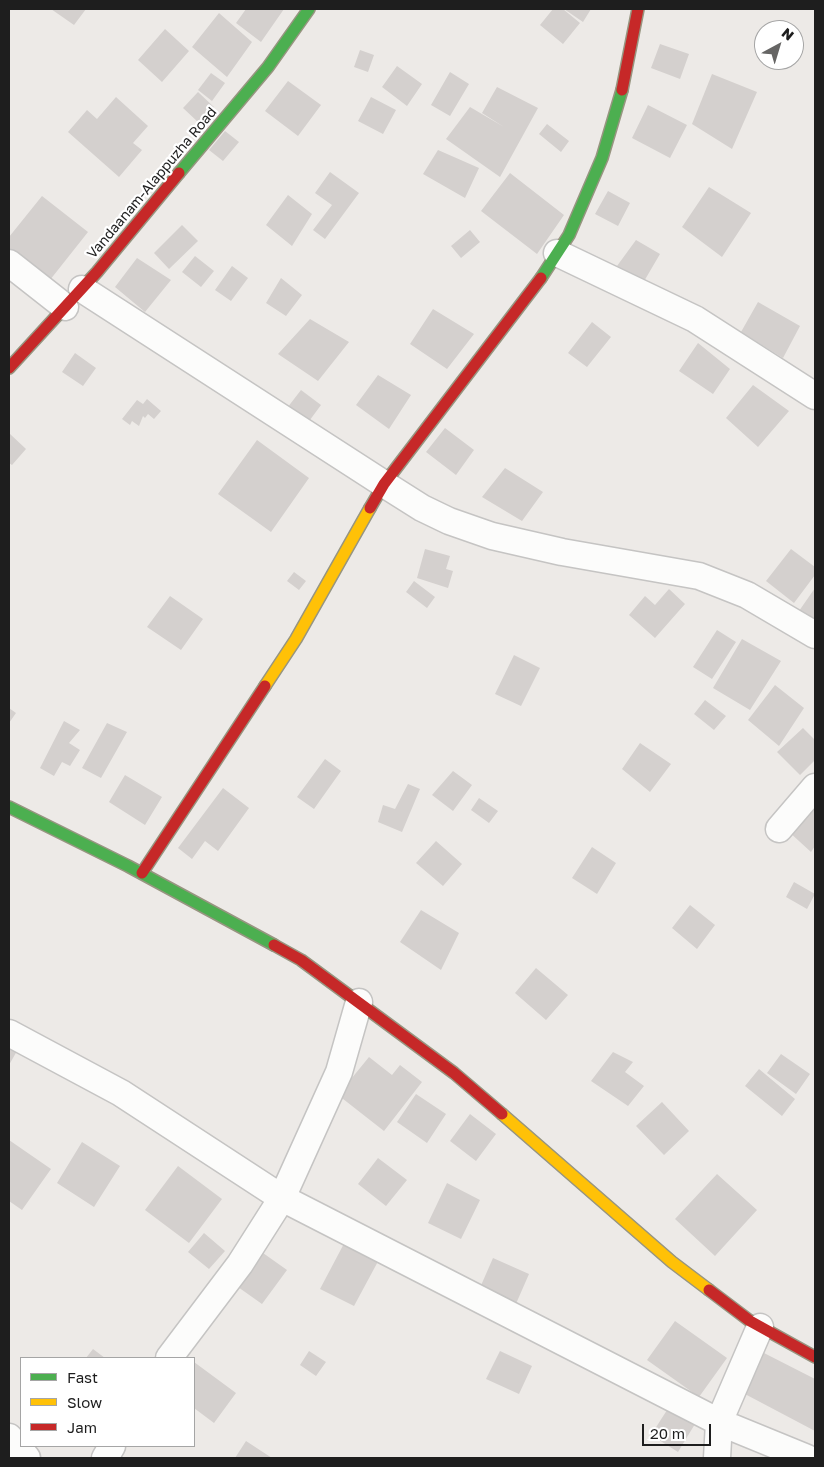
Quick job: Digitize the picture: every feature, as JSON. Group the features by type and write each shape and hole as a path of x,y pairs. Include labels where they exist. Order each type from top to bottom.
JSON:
{"street":[{"name":"Vandaanam-Alappuzha Road","path":"9,368 74,298 268,67 309,9"},
{"path":"142,873 296,639 384,484 535,287 569,235 602,158 620,98 638,9"},
{"path":"557,253 695,319 815,396"},
{"path":"9,263 74,298 442,518 485,534 562,552 672,570 721,583 747,595 815,635"},
{"path":"779,829 815,787"},
{"path":"9,807 142,873 301,960 454,1073 672,1262 760,1327 815,1358"},
{"path":"170,1357 240,1264 282,1198 339,1072 358,1002"},
{"path":"9,1033 121,1093 282,1198 718,1422 807,1458"},
{"path":"717,1458 718,1422 760,1327"},
{"path":"9,1437 27,1458"},
{"path":"105,1458 111,1447"}],"building":[{"path":"51,9 86,9 74,25"},
{"path":"246,9 284,9 261,42 236,23"},
{"path":"553,9 563,9 580,23 563,44 540,25"},
{"path":"564,9 591,9 583,22"},
{"path":"219,13 252,42 227,77 192,47"},
{"path":"165,29 189,51 162,82 138,60"},
{"path":"660,44 689,54 680,79 651,68"},
{"path":"360,50 374,55 368,72 354,67"},
{"path":"397,66 422,84 407,106 382,87"},
{"path":"450,72 469,84 450,116 431,105"},
{"path":"211,73 225,83 212,101 198,90"},
{"path":"712,74 757,92 732,149 692,124"},
{"path":"288,81 321,105 298,136 265,111"},
{"path":"497,87 538,108 500,177 446,139 470,107 504,127 482,113"},
{"path":"198,92 214,107 199,123 183,108"},
{"path":"116,97 148,126 133,143 142,150 119,177 68,132 87,110 97,119"},
{"path":"371,97 396,110 383,134 358,121"},
{"path":"648,105 687,125 670,158 632,138"},
{"path":"547,124 569,141 561,152 539,134"},
{"path":"225,131 239,142 223,161 209,150"},
{"path":"438,150 479,168 465,198 423,174"},
{"path":"330,172 359,193 325,239 313,230 332,205 315,193"},
{"path":"510,173 564,215 537,254 481,211"},
{"path":"709,187 751,213 722,257 682,227"},
{"path":"608,191 630,203 618,226 595,214"},
{"path":"288,195 312,214 292,246 266,225"},
{"path":"42,196 88,232 46,285 9,256 9,237"},
{"path":"182,225 198,241 169,269 154,253"},
{"path":"470,230 480,242 461,258 451,246"},
{"path":"636,240 660,254 643,283 617,266"},
{"path":"195,256 214,271 201,287 182,272"},
{"path":"137,258 171,280 145,312 115,287"},
{"path":"232,266 248,278 231,301 215,290"},
{"path":"281,278 302,295 286,316 266,303"},
{"path":"758,302 800,326 783,358 741,332"},
{"path":"433,309 474,334 447,369 410,344"},
{"path":"310,319 349,342 318,381 278,354"},
{"path":"592,322 611,337 587,367 568,353"},
{"path":"698,343 730,369 713,394 679,371"},
{"path":"75,353 96,368 83,386 62,372"},
{"path":"378,375 411,395 389,429 356,405"},
{"path":"753,385 789,411 758,447 726,418"},
{"path":"301,390 321,405 304,428 284,412"},
{"path":"147,399 161,411 154,419 148,414 145,418 143,416 139,426 132,421 130,425 122,419 137,400 143,404"},
{"path":"445,428 474,450 456,475 426,452"},
{"path":"9,433 26,449 12,465 9,463"},
{"path":"257,440 309,478 271,532 218,494"},
{"path":"505,468 543,492 522,521 482,497"},
{"path":"425,549 450,556 446,569 453,571 448,588 417,578"},
{"path":"791,549 815,567 815,575 794,603 766,581"},
{"path":"294,572 306,581 299,590 287,581"},
{"path":"414,581 435,597 427,608 406,592"},
{"path":"815,588 815,622 799,611"},
{"path":"669,589 685,604 655,638 629,615 645,596 655,605"},
{"path":"170,596 203,619 181,650 147,627"},
{"path":"717,630 736,642 712,679 693,667"},
{"path":"742,639 781,661 750,710 713,688"},
{"path":"514,655 540,668 521,706 495,694"},
{"path":"775,685 804,708 779,746 748,720"},
{"path":"705,700 726,716 714,730 694,714"},
{"path":"9,708 16,713 9,723"},
{"path":"64,721 80,730 69,743 80,750 70,766 62,762 54,776 40,768"},
{"path":"107,723 127,732 101,778 82,768"},
{"path":"803,728 815,740 815,760 800,775 777,752"},
{"path":"640,743 671,764 650,792 622,769"},
{"path":"325,759 341,771 314,809 297,797"},
{"path":"453,771 472,785 453,811 432,795"},
{"path":"125,775 162,797 145,825 109,802"},
{"path":"408,784 420,789 402,832 378,822 383,805 395,809"},
{"path":"223,788 249,808 218,851 205,841 192,859 178,848"},
{"path":"479,798 498,811 489,823 471,810"},
{"path":"815,806 815,846 811,852 788,831"},
{"path":"436,841 462,864 443,886 416,863"},
{"path":"592,847 616,863 597,894 572,878"},
{"path":"794,882 815,894 807,909 786,897"},
{"path":"690,905 715,925 697,949 672,928"},
{"path":"421,910 459,933 441,970 400,942"},
{"path":"536,968 568,995 546,1020 515,993"},
{"path":"9,1047 17,1051 9,1065"},
{"path":"613,1052 633,1062 625,1072 644,1086 628,1106 591,1081"},
{"path":"781,1054 810,1074 796,1094 767,1073"},
{"path":"369,1057 392,1075 400,1065 422,1082 384,1131 338,1095"},
{"path":"759,1069 795,1099 782,1116 745,1086"},
{"path":"416,1094 446,1114 427,1143 397,1122"},
{"path":"662,1102 689,1131 664,1155 636,1126"},
{"path":"470,1114 496,1134 476,1161 450,1141"},
{"path":"9,1140 51,1169 22,1210 9,1201"},
{"path":"82,1142 120,1166 94,1207 57,1183"},
{"path":"378,1158 407,1180 386,1206 358,1184"},
{"path":"178,1166 222,1199 189,1243 145,1210"},
{"path":"717,1174 757,1210 715,1256 675,1219"},
{"path":"447,1183 480,1200 461,1239 428,1223"},
{"path":"204,1233 225,1251 209,1269 188,1252"},
{"path":"348,1236 382,1254 354,1306 320,1289"},
{"path":"263,1253 287,1270 262,1304 238,1287"},
{"path":"493,1258 529,1274 515,1306 479,1290"},
{"path":"675,1321 727,1358 699,1397 647,1360"},
{"path":"93,1349 104,1357 87,1357"},
{"path":"309,1351 326,1362 316,1376 300,1365"},
{"path":"500,1351 532,1366 519,1394 486,1379"},
{"path":"764,1353 815,1379 815,1431 743,1393"},
{"path":"195,1363 236,1393 214,1423 195,1409"},
{"path":"669,1407 695,1424 678,1452 651,1435"},
{"path":"246,1441 272,1458 235,1458"}],"traffic: fast":[{"path":"179,173 268,67 309,9"},
{"path":"541,278 569,235 602,158 622,90"},
{"path":"9,807 128,866 274,945"}],"traffic: slow":[{"path":"265,686 296,639 370,508"},
{"path":"502,1114 672,1262 709,1290"}],"traffic: jam":[{"path":"622,90 638,9"},
{"path":"9,368 97,272 179,173"},
{"path":"370,508 384,484 541,278"},
{"path":"142,873 265,686"},
{"path":"274,945 301,960 454,1073 502,1114"},
{"path":"709,1290 750,1321 815,1357"}]}
